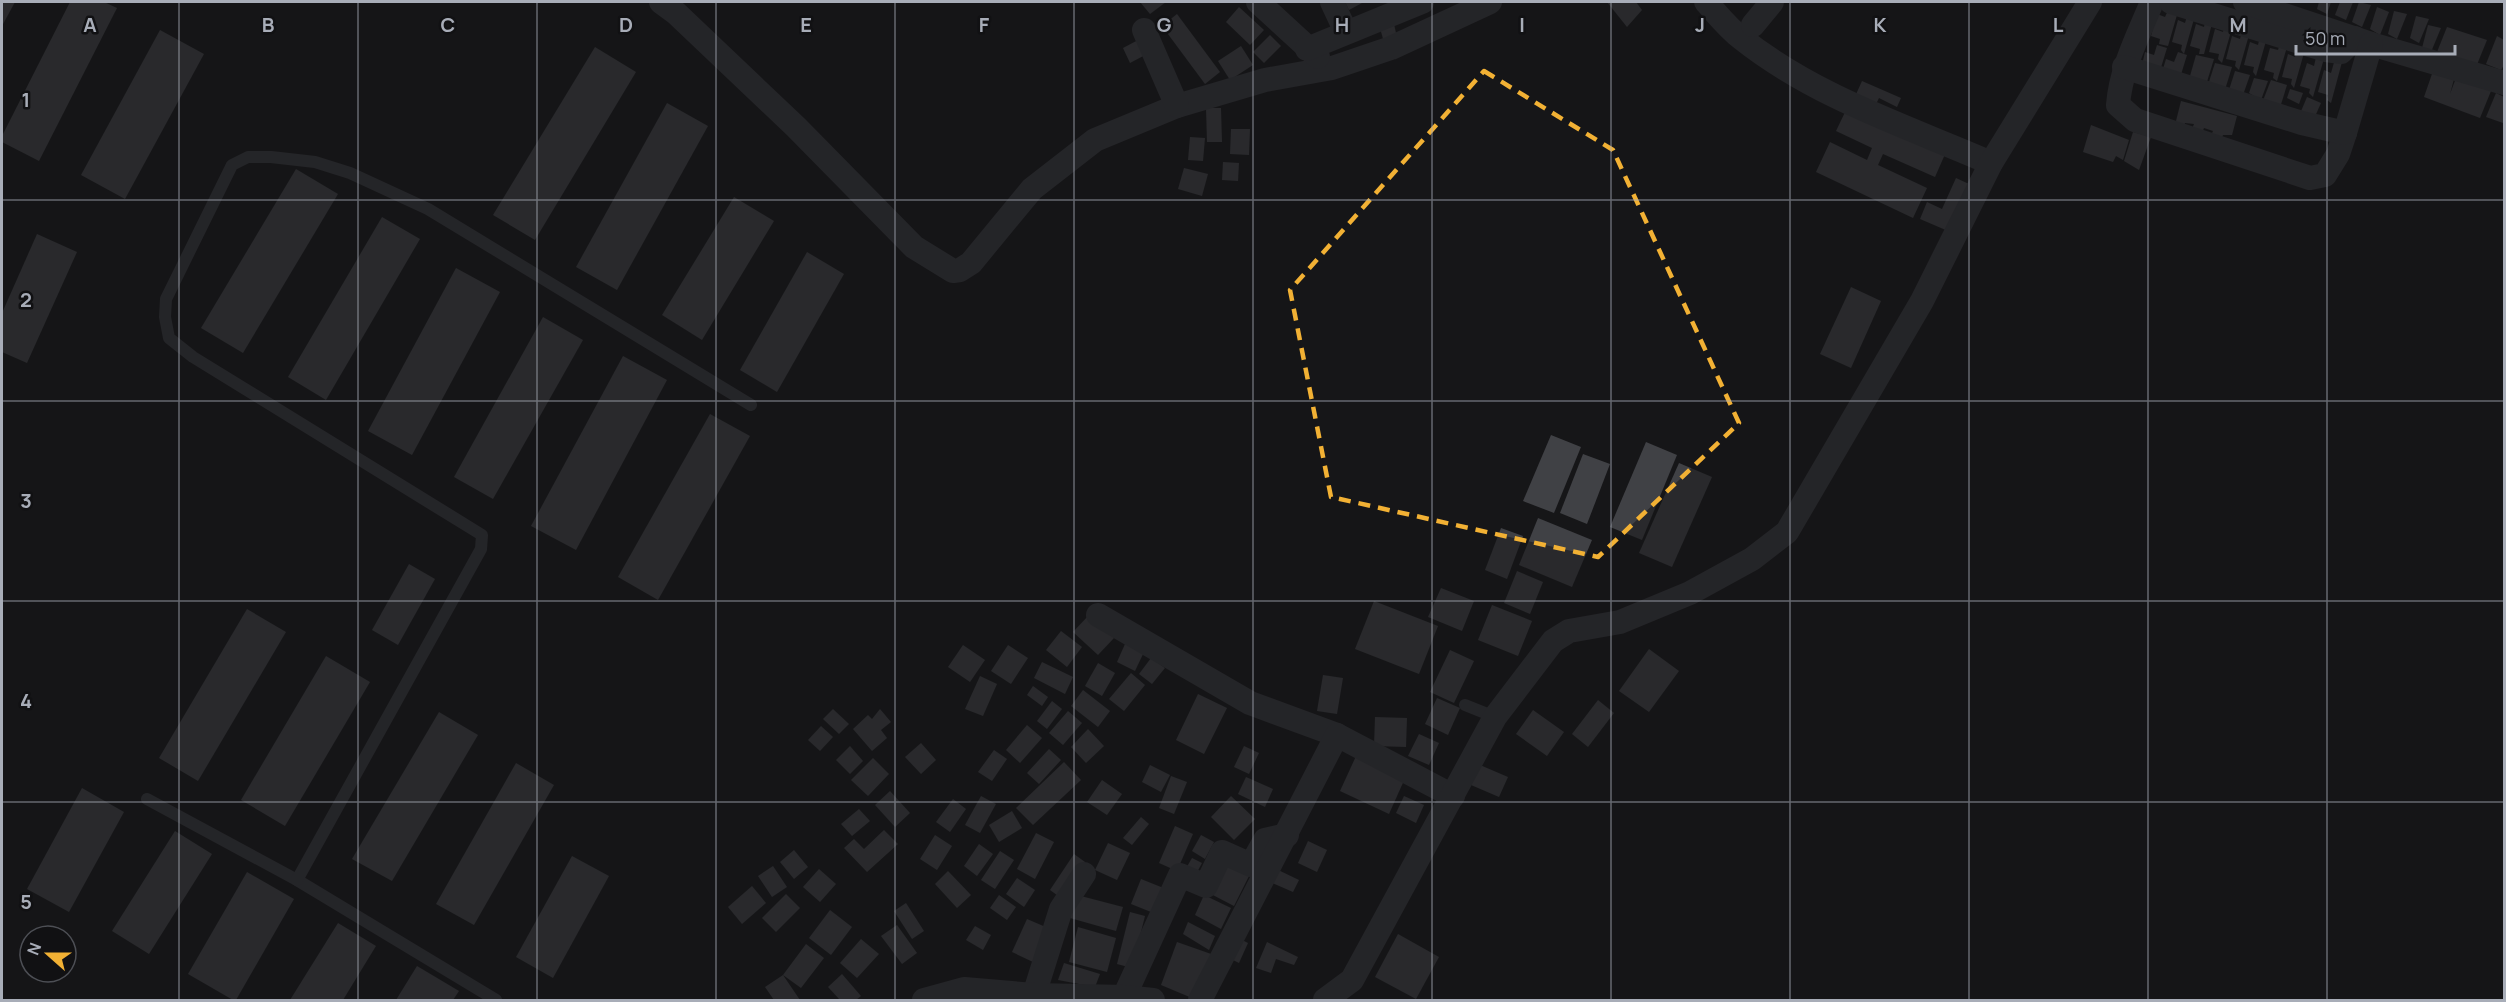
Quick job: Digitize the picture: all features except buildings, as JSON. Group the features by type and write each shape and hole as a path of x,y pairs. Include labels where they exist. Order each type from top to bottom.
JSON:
{"street":[{"path":"661,2 676,13 796,127 914,247 952,271 960,270 971,263 1032,189 1095,140 1177,106 1265,80 1332,68 1392,48 1490,2"},
{"path":"1258,2 1307,49 1332,68"},
{"path":"1332,2 1346,32"},
{"path":"1307,49 1421,2"},
{"path":"1706,2 1739,37 1774,62 1834,97 1992,163"},
{"path":"1753,25 1772,2"},
{"path":"1325,1000 1352,980 1495,717 1554,641 1569,631 1620,622 1689,593 1752,559 1787,532 1926,294 1992,163 2090,2"},
{"path":"2152,2 2124,68 2118,105 2135,120 2310,178 2325,175 2338,153 2345,133 2363,41"},
{"path":"2171,2 2326,50 2341,52 2363,41"},
{"path":"2245,2 2363,41 2505,83"},
{"path":"1144,30 1177,106"},
{"path":"2124,68 2302,123 2345,133"},
{"path":"1098,615 1250,703 1337,735 1453,796"},
{"path":"1200,1000 1337,735"},
{"path":"1124,997 1180,875 1206,886 1222,852 1251,865 1265,840 1287,835"},
{"path":"1034,995 1061,909 1084,874"},
{"path":"924,1000 964,989 1034,995 1153,1000"}],"lane":[{"path":"297,879 481,549 483,535 193,357 169,338 165,316 166,299 232,165 248,157 315,162 350,173 428,209 751,405"},
{"path":"1465,705 1495,717"},
{"path":"147,799 297,879 496,1000"}],"highlighted area":[{"path":"1484,71 1613,150 1739,423 1598,557 1331,497 1290,290"}]}
